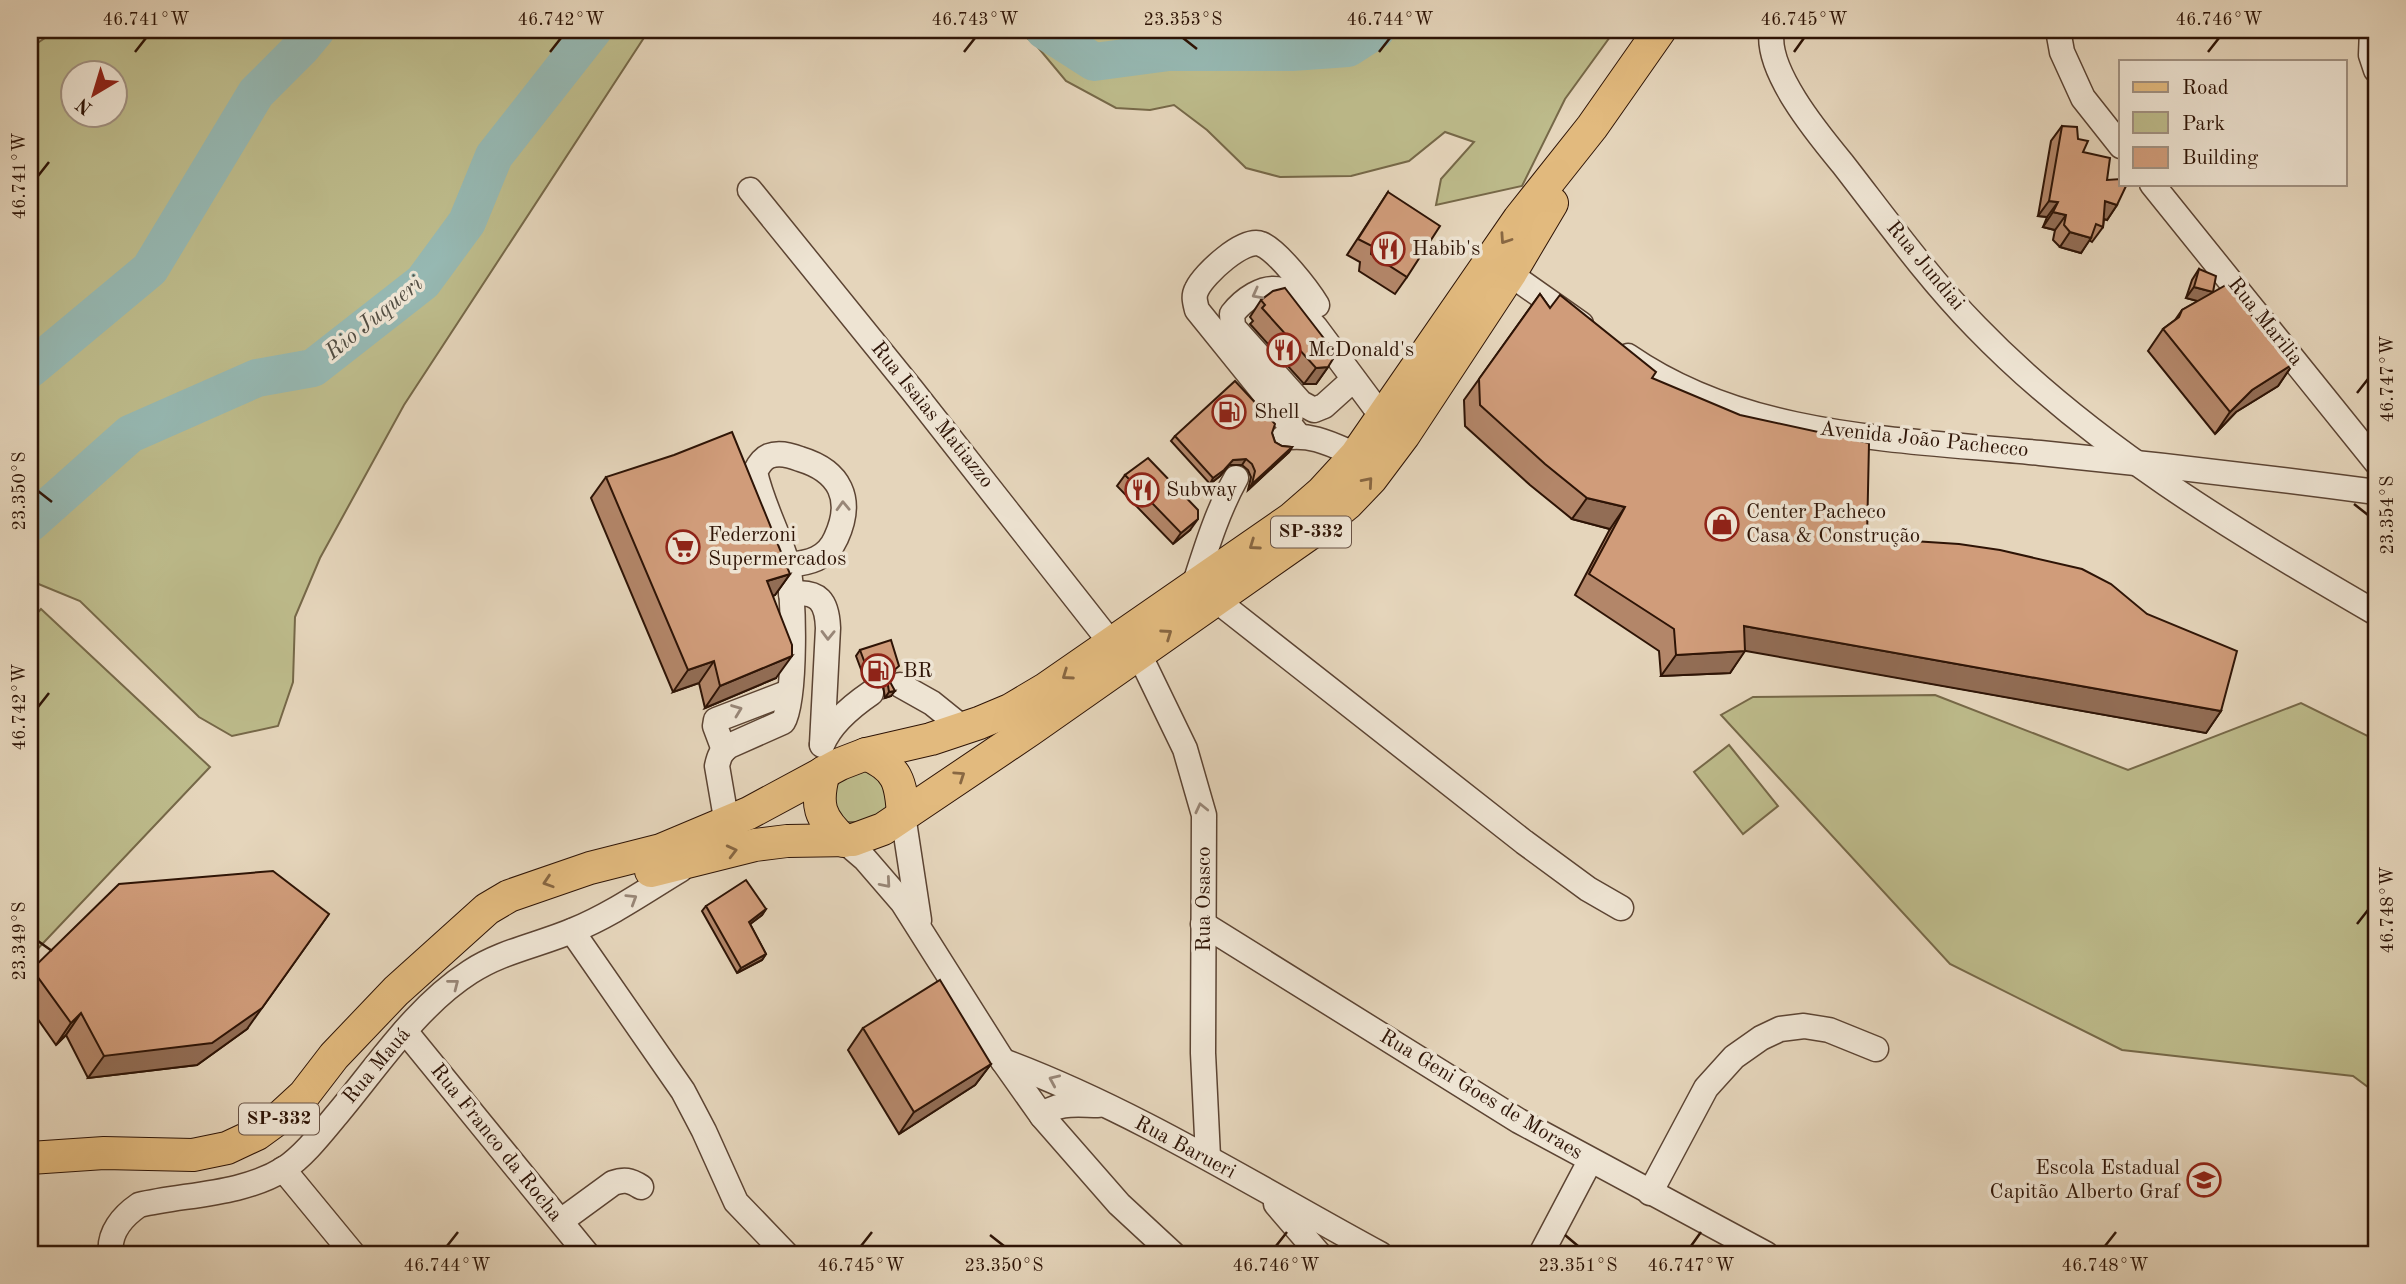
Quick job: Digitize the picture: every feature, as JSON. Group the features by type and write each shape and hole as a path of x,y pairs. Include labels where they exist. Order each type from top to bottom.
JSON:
{"main road":[{"name":"SP-332","path":"1205,593 1322,492 1356,455 1519,219 1592,127 1660,30"},
{"name":"SP-332","path":"460,935 642,873 755,845 787,841 853,840 883,829 1125,649 1205,593 1315,530 1365,486 1404,435 1510,274 1568,176 1592,127"},
{"name":"SP-332","path":"30,1158 104,1153 193,1155 227,1148 257,1134 279,1118 304,1095 334,1056 396,990 487,909 509,896 590,868 661,850 727,824 823,758 866,754 932,739 963,728 1010,710 1125,649"},
{"path":"866,754 887,765 895,775 901,787 903,815"},
{"path":"823,758 820,809 831,829 844,841"}],"street":[{"name":"Rua Jundiai","path":"1772,30 1776,64 1803,114 1899,236 1984,335 2032,381 2133,463 2376,614"},
{"path":"2058,30 2063,52 2083,98 2119,143"},
{"path":"2372,30 2371,55 2376,71"},
{"name":"Rua Marilia","path":"2154,186 2376,462"},
{"name":"Rua Isaias Matiazzo","path":"750,190 1125,649"},
{"path":"1316,328 1320,319 1314,300 1275,253 1260,243 1247,243 1236,249 1197,287 1194,298 1197,310 1289,437 1317,438 1356,455"},
{"name":"Avenida João Pachecco","path":"1510,274 1636,362 1694,394 1760,418 1833,432 2133,463 2376,492"},
{"path":"1354,379 1324,407 1319,410 1308,408 1233,327 1232,314 1244,301 1273,288 1287,294 1316,328 1354,379 1383,418"},
{"path":"727,824 717,766 723,750 783,722 786,716 792,664 788,565 755,472 762,460 776,454 785,454 822,467 839,486 843,497 844,515 833,545 822,557 808,564 788,565"},
{"path":"1236,478 1212,530 1205,593 1524,842 1588,890 1621,908"},
{"path":"791,594 811,594 821,600 827,611 823,758"},
{"name":"Rua Osasco","path":"1125,649 1185,748 1204,815 1203,1053 1208,1157"},
{"path":"900,685 932,703 963,728"},
{"path":"823,758 834,726 858,701 871,694"},
{"path":"903,815 921,931"},
{"path":"844,841 882,877 903,903 1042,1116 1119,1204 1172,1254"},
{"name":"Rua Mauá","path":"112,1243 129,1212 139,1205 251,1183 283,1169 304,1152 329,1125 405,1031 439,996 470,972 531,944 572,931 608,914 695,860"},
{"name":"Rua Geni Goes de Moraes","path":"1203,924 1519,1121 1766,1254"},
{"path":"572,931 682,1091 704,1131 736,1202 786,1254"},
{"path":"1650,1193 1706,1088 1734,1058 1761,1038 1780,1029 1804,1026 1829,1030 1876,1049"},
{"name":"Rua Franco da Rocha","path":"405,1031 587,1254"},
{"name":"Rua Barueri","path":"1003,1060 1046,1077 1208,1157 1266,1192 1381,1254"},
{"name":"Rua Barueri","path":"1042,1116 1053,1107 1064,1104 1102,1105"},
{"path":"1541,1254 1590,1161"},
{"path":"283,1169 352,1254"},
{"path":"561,1221 612,1183 631,1181 641,1187"},
{"path":"1266,1192 1319,1254"}],"green space":[{"path":"57,30 649,30 404,405 320,558 295,617 293,682 278,726 232,736 199,717 80,601 36,583 30,587 30,48"},
{"path":"1017,30 1615,30 1565,99 1522,186 1436,205 1441,179 1474,142 1445,132 1409,161 1351,176 1280,177 1246,168 1207,130 1174,105 1150,110 1116,108 1066,81 1036,45"},
{"path":"41,609 210,767 30,957 30,621"},
{"path":"1935,695 2128,770 2301,703 2376,740 2376,1093 2353,1076 2122,1050 1950,964 1721,715 1753,697"},
{"path":"1729,745 1778,806 1743,834 1694,772"},
{"path":"861,770 884,776 888,813 868,822 845,822 833,809 830,795 839,782"}],"building":[{"path":"2062,126 2077,127 2078,139 2088,141 2083,152 2110,158 2107,180 2119,179 2119,186 2126,186 2117,205 2105,201 2103,227 2096,224 2091,238 2070,232 2064,225 2066,215 2053,212 2058,202 2049,201"},
{"name":"Habib's","path":"1388,192 1440,226 1407,277 1371,254 1372,246 1358,239"},
{"path":"2199,269 2216,276 2213,292 2194,287"},
{"path":"2226,285 2293,364 2252,390 2230,412 2163,329 2179,317 2182,310"},
{"path":"1285,288 1336,354 1328,367 1316,368 1262,308 1265,305 1261,300 1273,291"},
{"name":"Center Pacheco Casa & Construção","path":"1540,294 1550,308 1560,295 1656,372 1652,378 1740,415 1869,443 1867,538 1959,544 2000,550 2082,569 2111,584 2147,614 2237,651 2221,711 1744,626 1745,651 1676,655 1674,629 1589,574 1625,507 1587,498 1480,405 1479,379"},
{"name":"Shell","path":"1235,381 1275,424 1272,433 1275,442 1292,447 1252,484 1255,471 1246,459 1233,460 1213,478 1175,436"},
{"name":"Federzoni Supermercados","path":"732,432 790,574 767,581 792,645 792,656 720,686 714,661 688,670 606,477 674,455"},
{"path":"1148,458 1198,510 1198,519 1181,533 1125,475"},
{"path":"891,640 899,666 891,673 889,680 895,691 889,692 887,679 880,674 869,674 860,650"},
{"path":"273,871 329,914 262,1008 212,1043 104,1056 81,1013 71,1023 32,969 119,884"},
{"path":"746,880 766,909 749,922 766,954 741,968 706,906"},
{"path":"940,980 991,1064 914,1112 863,1028"}],"waterway":[{"path":"30,369 150,269 256,93 316,30"},
{"name":"Rio Juqueri","path":"30,523 130,434 257,378 313,368 423,282 467,222 494,156 593,30"},
{"name":"Rio Juqueri","path":"1044,30 1094,62 1169,52 1292,52 1348,48 1376,30"}],"place":[{"name":"Habib's","path":"1388,249"},
{"name":"McDonald's","path":"1284,350"},
{"name":"Shell","path":"1229,412"},
{"name":"Subway","path":"1142,490"},
{"name":"Center Pacheco Casa & Construção","path":"1722,524"},
{"name":"Federzoni Supermercados","path":"683,547"},
{"name":"BR","path":"878,671"},
{"name":"Escola Estadual Capitão Alberto Graf","path":"2204,1180"}]}
